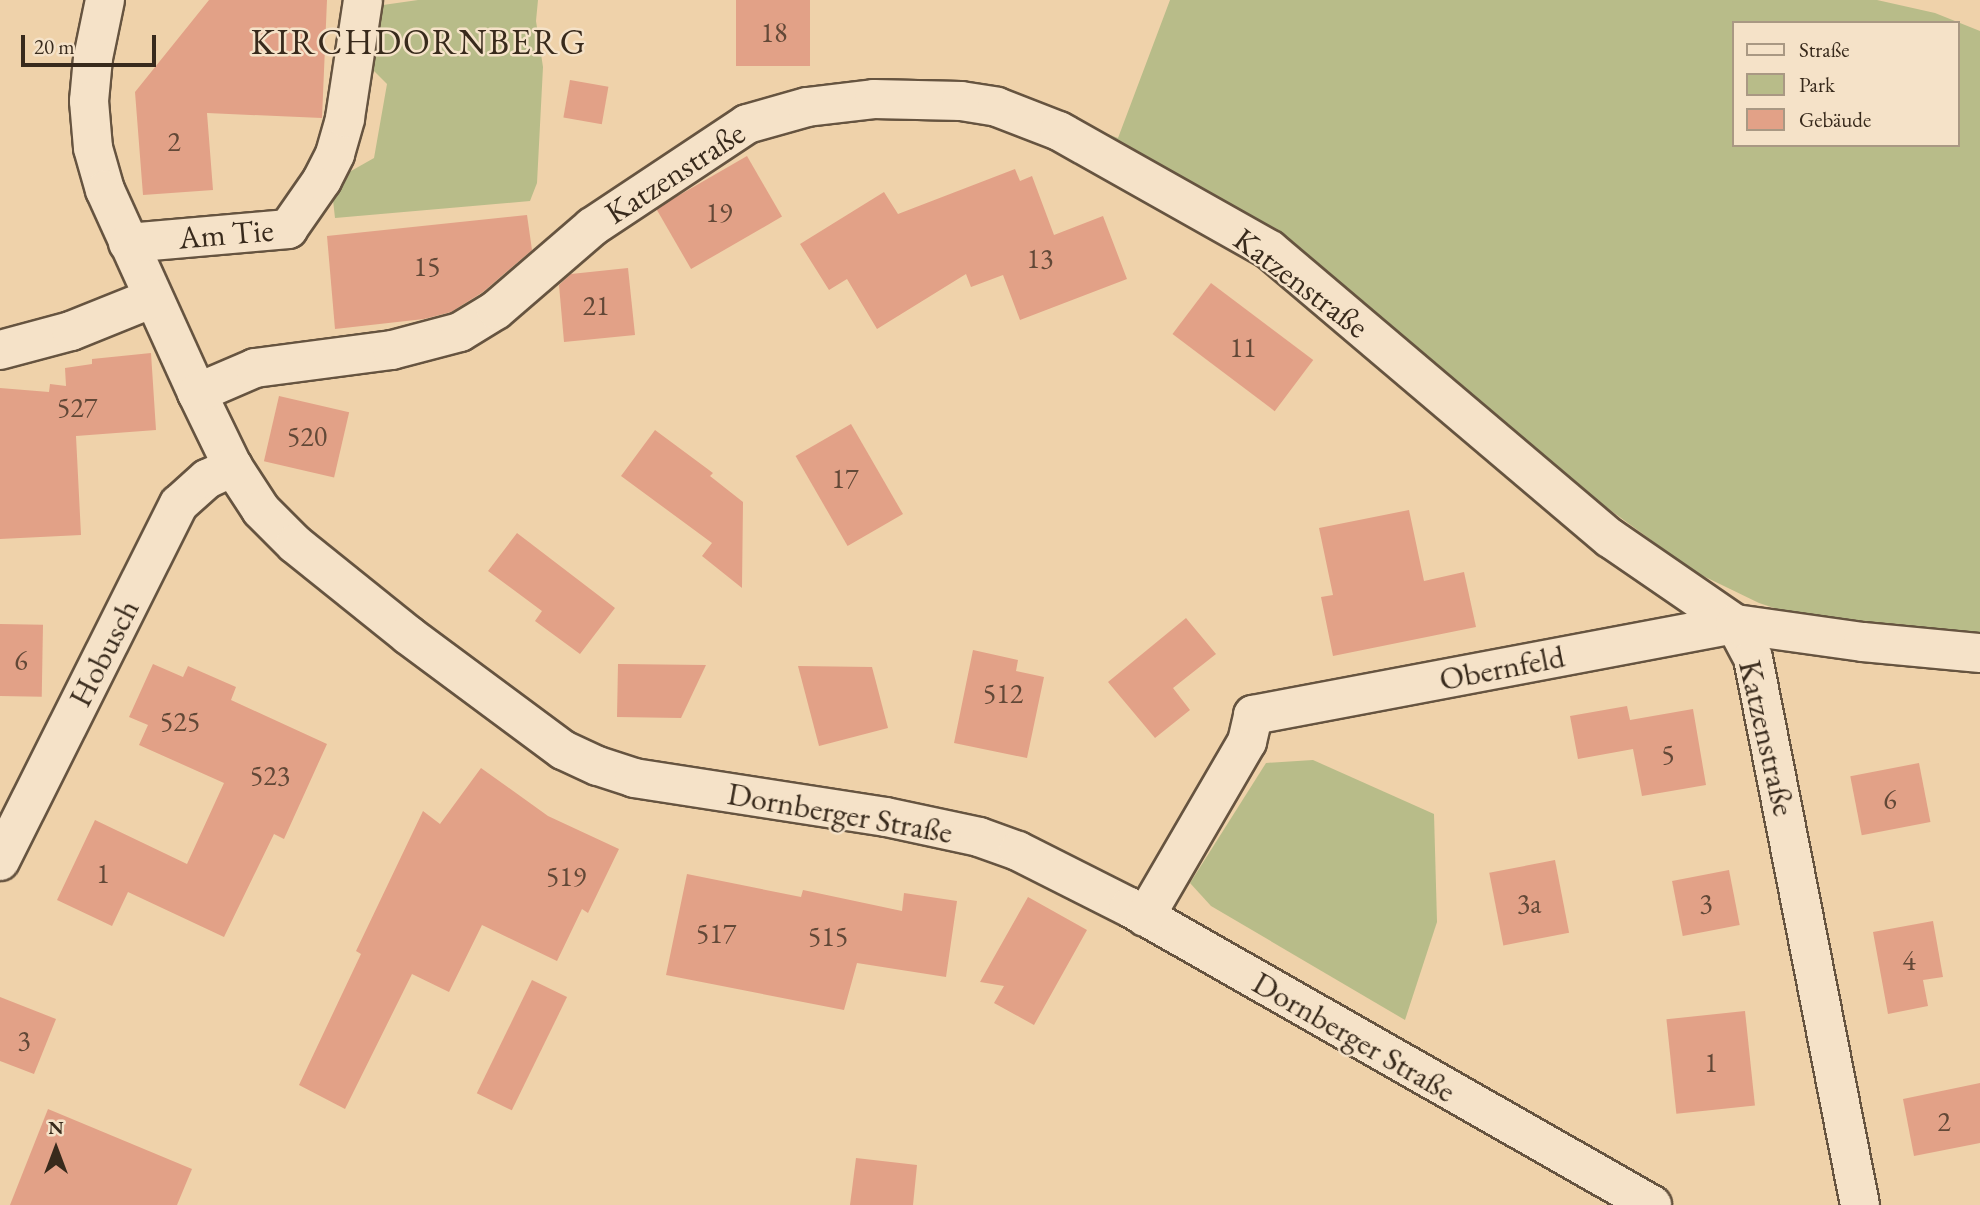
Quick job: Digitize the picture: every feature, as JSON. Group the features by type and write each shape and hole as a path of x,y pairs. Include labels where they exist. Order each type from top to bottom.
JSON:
{"street":[{"name":"Dornberger Straße","path":"105,0 99,15 90,90 93,148 105,190 197,393 233,467 261,510 295,544 408,635 563,750 634,778 886,817 979,837 1051,866 1652,1205"},
{"name":"Am Tie","path":"128,243 288,229 322,180 335,154 345,118 363,0"},
{"name":"Katzenstraße","path":"197,393 255,368 392,350 460,332 496,310 592,227 747,124 807,107 874,99 961,101 997,107 1059,131 1270,250 1610,538 1735,624 1753,658 1860,1205"},
{"path":"0,350 71,331 153,298"},
{"name":"Hobusch","path":"0,861 179,504 207,480 233,467"},
{"name":"Obernfeld","path":"1145,917 1247,742 1253,715 1735,624 1863,642 1980,653"}],"green space":[{"path":"418,0 538,0 536,21 543,67 537,183 530,201 335,218 333,200 344,175 374,158 387,84 371,68 383,5"},
{"path":"1170,0 1877,0 1935,13 1955,21 1731,21 1731,147 1959,147 1959,23 1980,31 1980,638 1823,624 1759,603 1695,572 1558,472 1343,286 1280,239 1037,107 1118,138"},
{"path":"1313,760 1434,814 1437,922 1405,1020 1211,906 1190,883 1266,763"}],"building":[{"path":"209,0 327,0 322,118 207,113 213,190 143,195 135,92"},
{"path":"736,0 810,0 810,66 736,66"},
{"path":"570,80 608,87 602,124 563,117"},
{"path":"747,156 782,217 691,269 656,208"},
{"path":"1015,169 1020,181 1032,176 1054,235 1103,216 1127,279 1020,320 1003,275 971,287 966,274 877,329 847,279 829,290 800,244 884,192 898,214"},
{"path":"527,215 532,250 483,292 451,312 424,319 335,329 327,236"},
{"path":"628,268 635,335 564,342 559,285 571,274"},
{"path":"1211,283 1313,360 1275,411 1172,334"},
{"path":"151,353 156,430 76,436 81,535 0,539 0,388 49,392 50,384 66,386 65,368 92,364 92,359"},
{"path":"279,396 349,412 334,477 264,461"},
{"path":"851,424 903,514 848,546 796,456"},
{"path":"655,430 713,473 710,476 743,502 742,588 702,556 712,543 621,476"},
{"path":"1409,510 1424,581 1464,572 1476,627 1333,656 1321,597 1333,595 1319,528"},
{"path":"517,533 615,608 580,654 535,621 542,611 488,571"},
{"path":"1186,618 1216,654 1173,688 1190,710 1155,738 1108,682"},
{"path":"0,624 43,625 42,697 0,696"},
{"path":"973,650 1018,660 1016,671 1044,677 1027,758 954,743"},
{"path":"153,664 183,677 188,666 236,687 231,700 327,744 284,839 274,834 224,937 128,892 112,926 57,900 95,820 187,864 224,783 139,745 148,725 129,717"},
{"path":"618,664 706,665 681,718 617,717"},
{"path":"798,666 872,667 888,728 819,746"},
{"path":"1627,706 1630,720 1693,709 1706,785 1642,796 1633,749 1578,759 1570,716"},
{"path":"1919,763 1930,822 1862,835 1850,776"},
{"path":"481,768 548,816 619,849 588,913 582,909 557,961 482,925 449,992 412,974 345,1109 299,1085 361,954 356,951 423,811 440,824"},
{"path":"1555,860 1569,933 1503,945 1489,873"},
{"path":"1729,870 1740,925 1683,936 1672,881"},
{"path":"687,874 801,897 803,890 902,911 904,893 957,901 946,977 857,963 844,1010 666,975"},
{"path":"1028,897 1087,930 1034,1025 994,1003 1004,986 980,982"},
{"path":"1933,921 1943,977 1923,980 1928,1006 1888,1014 1873,932"},
{"path":"532,980 567,997 512,1110 477,1093"},
{"path":"0,997 56,1019 34,1074 0,1061"},
{"path":"1745,1011 1755,1105 1676,1114 1666,1019"},
{"path":"1980,1083 1980,1143 1914,1156 1903,1099"},
{"path":"48,1109 192,1169 177,1205 10,1205"},
{"path":"856,1158 917,1165 913,1205 850,1205"}],"district":[{"name":"KIRCHDORNBERG","path":"419,42"}]}
